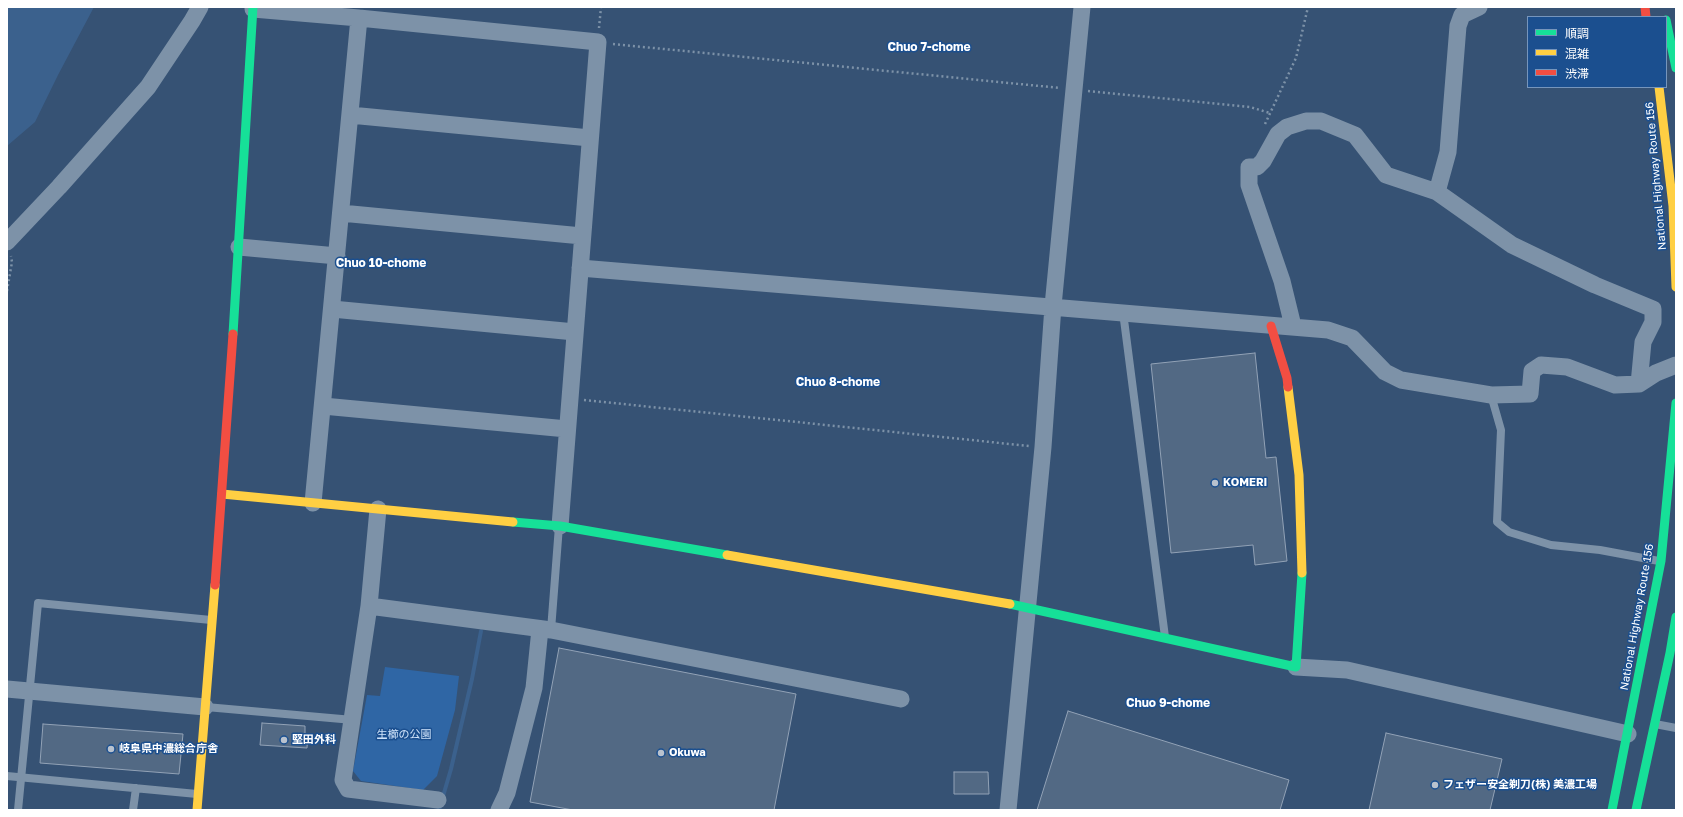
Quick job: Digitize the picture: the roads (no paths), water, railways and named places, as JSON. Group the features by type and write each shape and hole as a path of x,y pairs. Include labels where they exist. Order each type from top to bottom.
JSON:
{"main road":[{"path":"196,810 222,494 239,247 253,8"},
{"path":"1667,25 1676,68"},
{"name":"National Highway Route 156","path":"1659,88 1673,206 1676,287"},
{"path":"222,494 560,526 1026,607 1296,667 1302,581 1299,475 1287,378 1271,326"},
{"name":"National Highway Route 156","path":"1612,810 1662,561 1676,403"},
{"path":"1636,810 1670,653 1676,617"}],"street":[{"path":"8,241 59,187 148,87 200,7"},
{"path":"1008,810 1026,607 1043,447 1053,306 1082,7"},
{"path":"1437,192 1448,152 1458,26 1462,15 1479,7"},
{"path":"253,8 598,42 560,526"},
{"path":"313,503 359,18"},
{"path":"350,116 590,138"},
{"path":"1293,326 1282,281 1249,185 1249,167 1257,168 1263,161 1278,134 1287,127 1306,121 1321,121 1355,135 1386,175 1437,192 1512,244 1595,285 1654,309 1653,322 1643,342 1639,384"},
{"path":"341,213 582,236"},
{"path":"239,247 337,256"},
{"path":"580,268 1053,306 1328,330 1352,338 1385,372 1400,380 1491,395 1530,394 1532,371 1541,365 1567,367 1615,385 1639,384 1676,365"},
{"path":"332,309 575,332"},
{"path":"322,406 567,429"},
{"path":"378,509 369,606 343,780 348,789 438,800"},
{"path":"369,606 545,630 901,699"},
{"path":"499,810 506,793 534,688 545,630"},
{"path":"1296,667 1347,670 1628,734"},
{"path":"7,689 205,707"}],"lane":[{"path":"1123,312 1165,638"},
{"path":"1491,395 1501,430 1497,522 1509,532 1552,545 1600,550 1662,561"},
{"path":"545,630 560,526"},
{"path":"18,810 38,603 212,620"},
{"path":"205,707 353,720"},
{"path":"1654,724 1676,728"},
{"path":"7,776 198,794"},
{"path":"133,810 136,788"}],"waterway":[{"path":"439,810 451,769 472,679 481,631"}],"place":[{"name":"KOMERI","path":"1215,483"},
{"name":"堅田外科","path":"284,740"},
{"name":"岐阜県中濃総合庁舎","path":"111,749"},
{"name":"Okuwa","path":"661,753"},
{"name":"フェザー安全剃刀(株) 美濃工場","path":"1435,785"}],"district":[{"name":"Chuo 7-chome","path":"929,47"},
{"name":"Chuo 10-chome","path":"381,263"},
{"name":"Chuo 8-chome","path":"838,382"},
{"name":"Chuo 9-chome","path":"1168,703"}],"park label":[{"name":"生櫛の公園","path":"404,735"}]}
